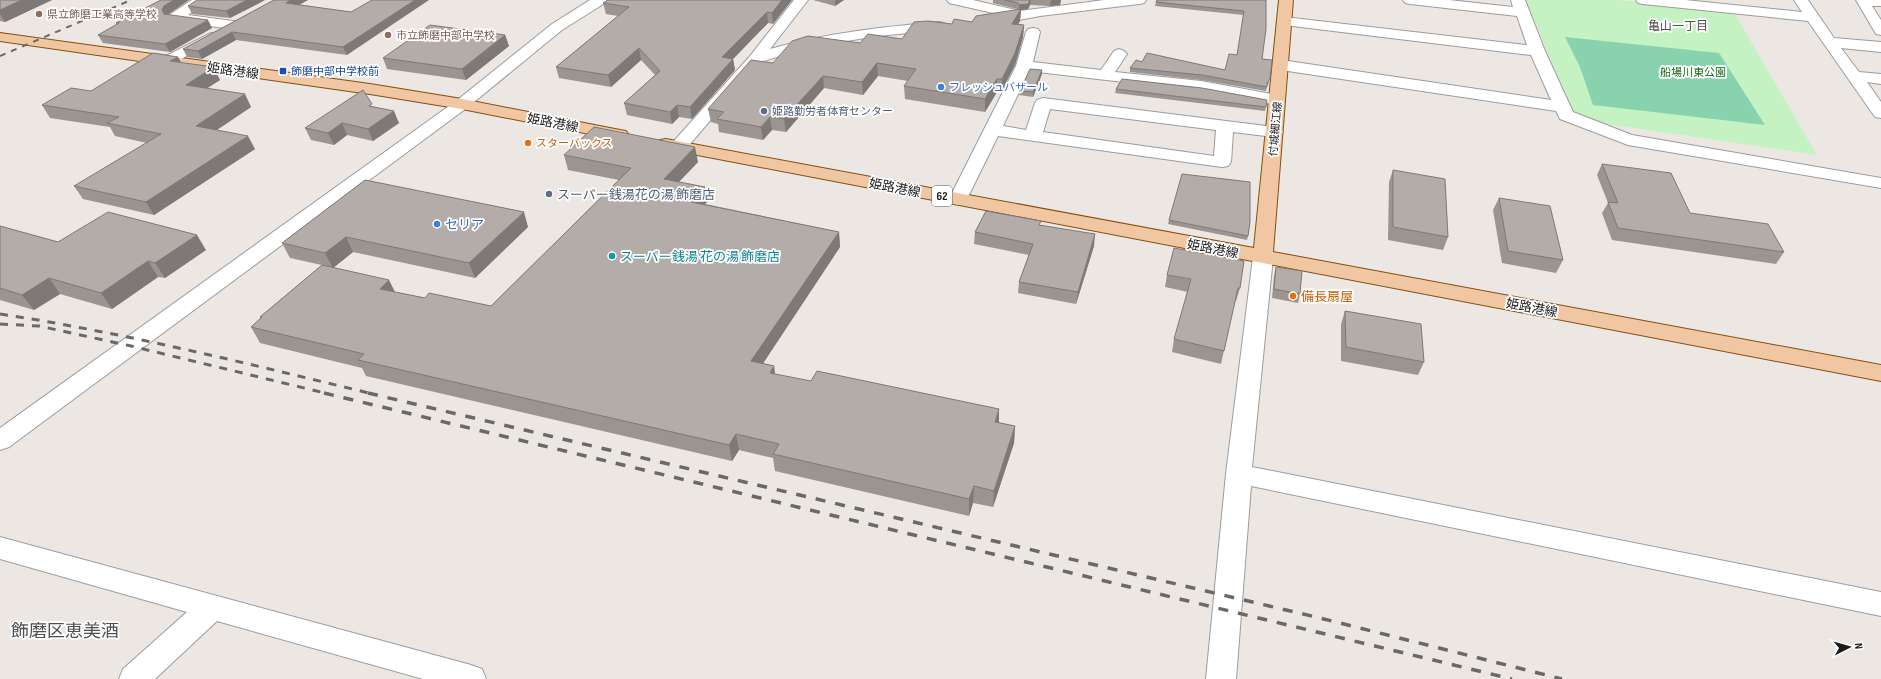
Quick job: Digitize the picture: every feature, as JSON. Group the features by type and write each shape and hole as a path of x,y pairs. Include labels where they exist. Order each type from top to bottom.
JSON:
{"main road":[{"name":"付城細江線","path":"1263,257 1286,0"},
{"name":"姫路港線","path":"0,37 169,60 462,104 958,200 1881,373"}],"street":[{"path":"202,0 174,18 232,25"},
{"path":"0,441 462,104 557,27 600,0"},
{"path":"679,146 756,59 801,0"},
{"path":"954,0 1021,15"},
{"path":"980,22 1021,15 1040,6 1139,0"},
{"path":"1410,0 1520,6 1537,51 1566,115 1628,140 1881,183"},
{"path":"1643,0 1813,17"},
{"path":"1801,0 1881,113"},
{"path":"1881,2 1862,1 1881,31"},
{"path":"169,60 246,18"},
{"path":"1284,21 1537,51"},
{"path":"756,59 807,43 878,32 957,24"},
{"path":"958,200 1024,66 1034,32"},
{"path":"1830,42 1881,47"},
{"path":"1105,75 1119,54"},
{"path":"1281,65 1562,107"},
{"path":"1024,66 1201,86 1277,100"},
{"path":"1854,76 1881,79"},
{"path":"1033,136 1043,103 1274,132"},
{"path":"993,130 1222,162 1225,126"},
{"path":"1221,679 1239,474 1263,257"},
{"path":"1239,474 1881,604"},
{"path":"0,548 471,679"},
{"path":"134,679 212,607"}],"green space":[{"name":"船場川東公園","path":"1526,0 1619,0 1733,11 1817,155 1585,121 1574,116"},
{"path":"1565,37 1719,53 1765,125 1593,105 1580,67"}],"building":[{"path":"0,0 22,0 0,10"},
{"path":"161,0 174,0 164,6 162,10 164,14 208,20 165,44 98,35 119,23 116,23"},
{"path":"197,0 247,0 226,11 188,6"},
{"path":"274,0 291,0 286,3 351,12 372,0 415,0 343,47 232,32 198,51 183,49"},
{"path":"608,0 782,0 772,13 767,12 722,57 733,59 690,107 677,105 670,112 624,103 660,71 639,48 608,75 556,67 629,7 603,3"},
{"path":"1005,0 1030,0 1028,4 1019,5 1018,3"},
{"path":"1157,0 1266,0 1266,29 1262,59 1272,60 1270,79 1267,83 1267,87 1202,75 1130,68 1136,60 1142,62 1147,53 1225,70 1229,54 1237,55 1244,11 1156,2"},
{"path":"1021,9 1012,24 1024,25 1015,53 1002,79 997,79 985,99 904,86 916,69 877,63 862,82 823,76 784,119 770,117 761,127 717,119 724,112 708,109 751,60 773,63 792,41 808,36 860,43 868,34 902,39 914,22 928,21 952,24 954,19 972,22 976,16"},
{"path":"430,25 505,35 462,69 383,58"},
{"path":"153,53 178,57 170,61 214,67 186,85 245,94 196,126 248,136 146,202 74,186 161,134 107,123 119,117 42,105 71,88 91,91"},
{"path":"1030,69 1042,70 1033,92 1020,91"},
{"path":"1122,79 1202,88 1267,100 1266,107 1116,89"},
{"path":"363,90 372,104 369,106 394,111 368,129 342,123 328,133 305,128"},
{"path":"594,127 695,147 664,179 705,187 691,202 839,232 751,361 774,366 770,373 811,381 817,371 999,409 995,422 1015,426 994,491 974,486 969,499 773,454 779,444 736,434 729,445 358,360 364,354 251,327 262,317 260,317 322,265 389,280 380,289 425,298 429,293 491,306 631,168 564,155"},
{"path":"1602,164 1671,173 1690,213 1768,224 1784,252 1618,228 1608,202 1618,203"},
{"path":"1393,170 1445,179 1448,237 1393,227"},
{"path":"1182,174 1250,182 1250,222 1248,236 1169,220"},
{"path":"365,180 524,212 469,263 346,237 325,253 282,243"},
{"path":"1499,198 1550,206 1563,260 1508,251"},
{"path":"986,211 1041,221 1039,225 1095,234 1078,292 1019,282 1033,244 975,232"},
{"path":"108,212 197,235 155,263 148,261 101,293 49,278 22,295 0,288 0,226 58,242"},
{"path":"1174,248 1244,261 1240,288 1238,288 1224,351 1174,339 1191,279 1167,275"},
{"path":"1276,267 1302,271 1300,294 1274,289"},
{"path":"1345,311 1421,324 1424,362 1346,347"}],"railway":[{"path":"0,56 131,0"},
{"path":"0,314 94,330 141,340 373,394"},
{"path":"0,324 39,326 131,346 329,394"},
{"path":"324,393 1512,679"},
{"path":"368,393 1320,618 1562,679"}],"place":[{"name":"県立飾磨工業高等学校","path":"39,14"},
{"name":"市立飾磨中部中学校","path":"388,35"},
{"name":"飾磨中部中学校前","path":"283,71"},
{"name":"フレッシュバザール","path":"941,87"},
{"name":"姫路勤労者体育センター","path":"764,111"},
{"name":"スターバックス","path":"528,143"},
{"name":"スーパー銭湯花の湯 飾磨店","path":"549,194"},
{"name":"セリア","path":"437,224"},
{"name":"スーパー銭湯 花の湯 飾磨店","path":"612,256"},
{"name":"備長扇屋","path":"1293,296"}],"district":[{"name":"亀山一丁目","path":"1678,26"},
{"name":"飾磨区恵美酒","path":"65,631"}]}
